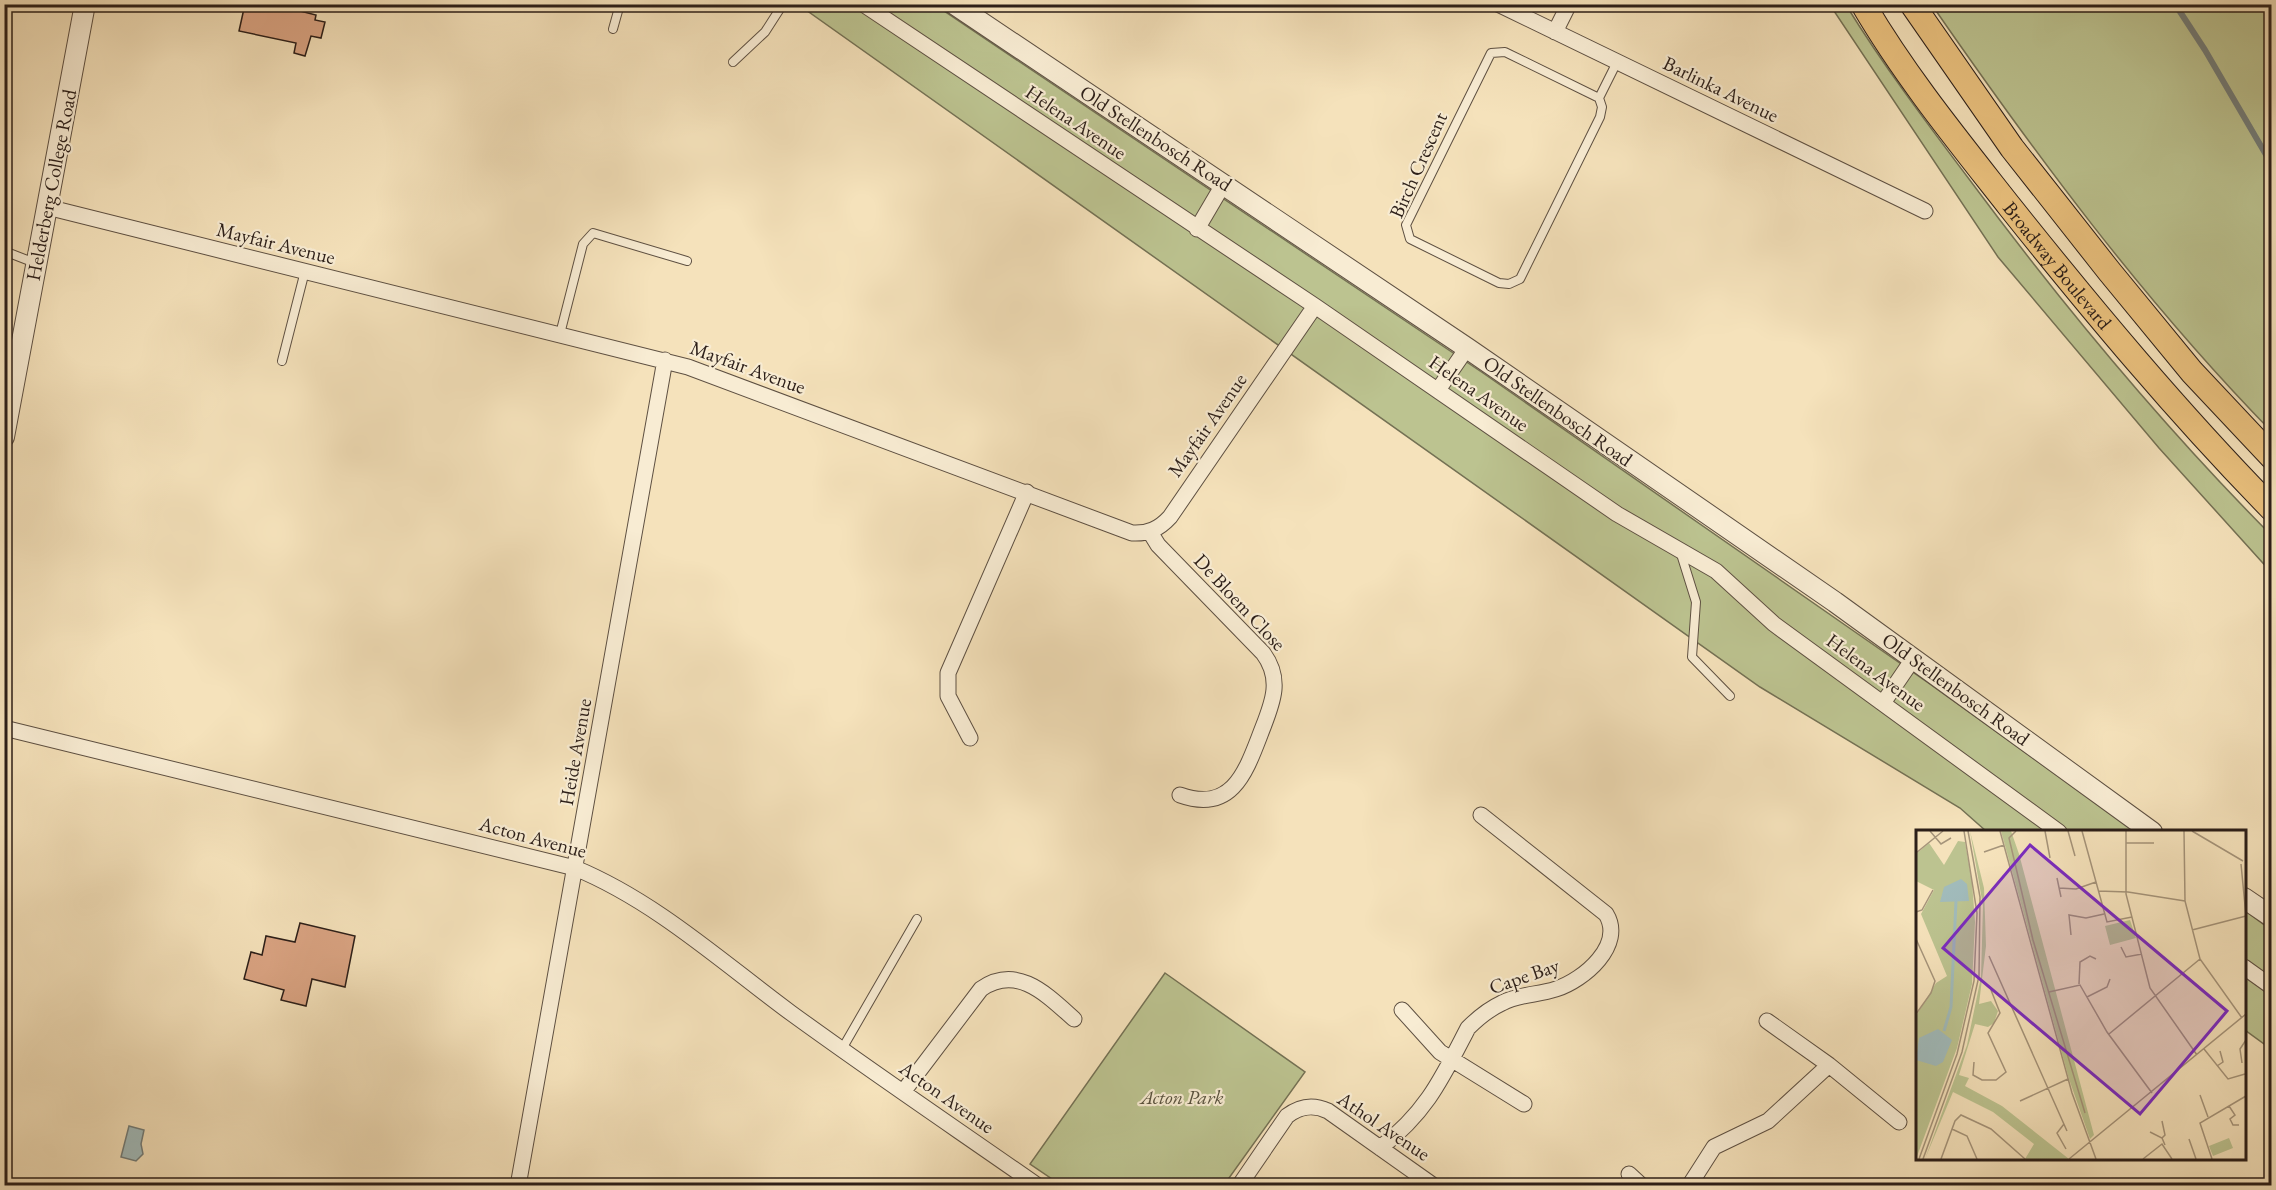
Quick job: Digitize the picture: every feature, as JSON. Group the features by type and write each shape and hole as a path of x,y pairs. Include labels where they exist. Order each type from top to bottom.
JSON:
{"main road":[{"name":"Broadway Boulevard","path":"1863,4 1961,145 2057,266 2157,387 2271,509"},
{"name":"Broadway Boulevard","path":"1912,4 2012,148 2109,271 2192,372 2271,457"}],"street":[{"name":"Helderberg College Road","path":"4,437 85,4"},
{"name":"Helena Avenue","path":"863,4 1315,306 1617,514 1716,571 1773,624 2058,830"},
{"name":"Old Stellenbosch Road","path":"954,4 1467,348 1913,658 2151,830"},
{"name":"Barlinka Avenue","path":"1498,4 1925,211"},
{"path":"1555,32 1569,4"},
{"path":"1197,229 1224,183"},
{"name":"Mayfair Avenue","path":"47,207 665,360 1027,492 1132,533 1150,532 1170,517 1315,306"},
{"path":"1438,390 1467,348"},
{"name":"Heide Avenue","path":"518,1185 665,360"},
{"path":"970,738 948,696 948,673 1027,492"},
{"name":"De Bloem Close","path":"1150,532 1158,545 1263,653 1272,667 1275,684 1272,702 1248,766 1236,785 1212,798 1196,799 1180,795"},
{"path":"1884,703 1913,658"},
{"name":"Acton Avenue","path":"4,728 575,868 598,877 651,910 842,1049 1038,1185"},
{"name":"Cape Bay","path":"1380,1148 1429,1101 1468,1028 1482,1015 1516,997 1556,989 1577,978 1608,946 1612,934 1606,914 1481,815"},
{"path":"2246,899 2271,917"},
{"path":"2246,968 2271,987"},
{"path":"903,1092 981,989 994,980 1006,978 1034,987 1074,1018"},
{"path":"1402,1010 1431,1045 1524,1104"},
{"path":"1767,1021 1829,1065 1899,1122"},
{"path":"1689,1185 1714,1147 1768,1121 1829,1065"},
{"name":"Athol Avenue","path":"1239,1185 1287,1116 1304,1107 1313,1106 1328,1111 1434,1185"},
{"path":"1629,1174 1642,1185"}],"lane":[{"path":"613,29 620,4"},
{"path":"733,62 765,32 783,4"},
{"name":"Birch Crescent","path":"1599,98 1506,52 1491,53 1408,221 1406,229 1410,239 1499,283 1509,284 1520,279 1600,117 1602,107 1599,98 1617,62"},
{"path":"560,334 583,244 593,233 687,261"},
{"path":"4,251 37,263"},
{"path":"282,362 305,272"},
{"path":"1681,552 1696,602 1692,657 1730,696"},
{"path":"842,1049 917,919"}],"green space":[{"path":"799,5 935,5 1483,373 1927,682 2134,830 1985,830 1960,808 1760,687"},
{"path":"1830,5 1846,5 1921,115 2076,317 2152,407 2271,535 2271,572 2159,448 1998,257"},
{"path":"1932,5 2271,5 2271,431 2179,331 2092,225"},
{"path":"2246,911 2271,930 2271,1049 2246,1031"},
{"name":"Acton Park","path":"1165,973 1305,1072 1224,1185 1061,1185 1030,1164"}],"water":[{"path":"129,1126 144,1130 141,1144 143,1154 136,1161 121,1157"}],"building":[{"path":"245,4 281,11 282,7 287,8 288,4 298,4 296,10 316,15 315,20 325,22 321,38 311,36 305,56 294,53 296,43 239,31"},
{"path":"300,923 355,936 345,987 312,979 306,1006 281,1000 284,990 244,979 251,952 262,955 266,936 295,942"}],"waterway":[{"path":"2175,4 2205,50 2272,165"}]}
